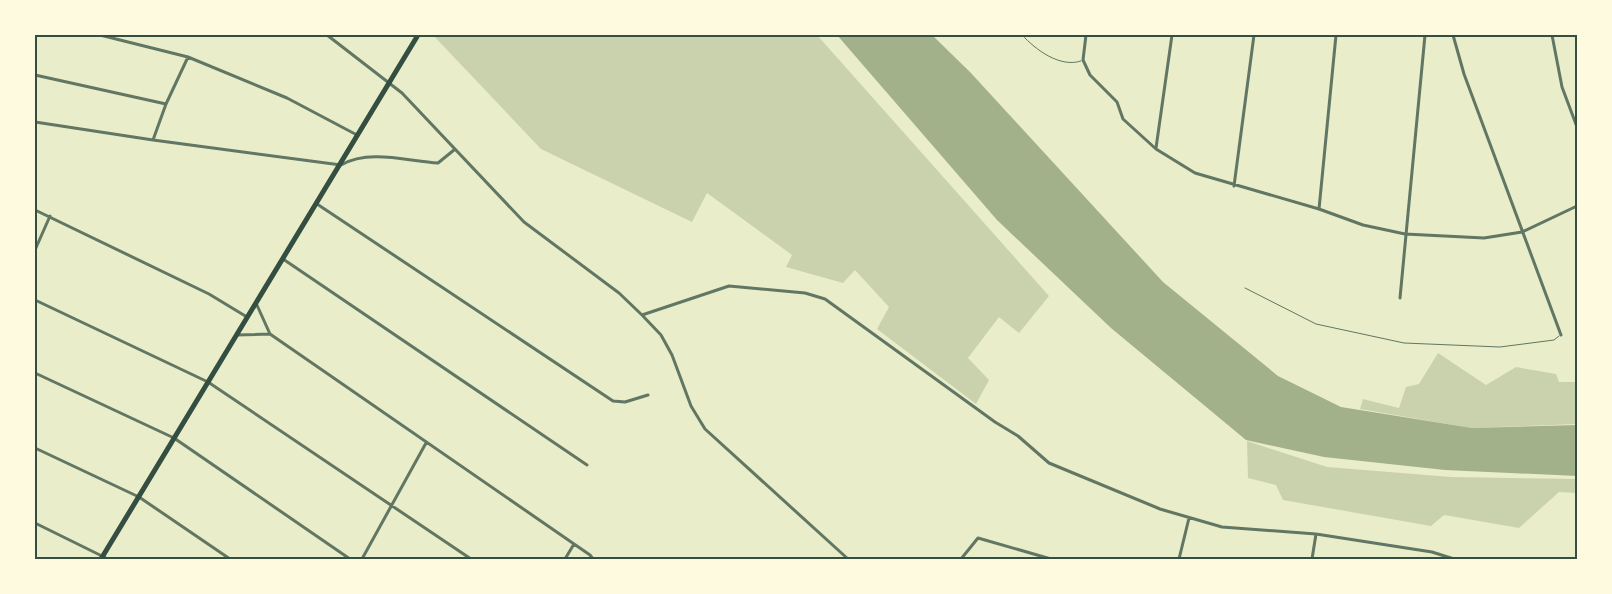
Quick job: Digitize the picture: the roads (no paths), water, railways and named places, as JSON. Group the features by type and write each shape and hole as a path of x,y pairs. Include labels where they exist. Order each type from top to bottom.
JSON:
{"highway":[{"path":"104,558 174,438 317,204 388,81 418,35"}],"street":[{"path":"100,35 188,57 287,98 358,135"},
{"path":"327,35 388,81 524,222 620,293 642,315 661,335 672,355 691,406 705,430 848,559"},
{"path":"1086,35 1083,60 1090,75 1117,102 1123,119 1156,148 1195,173 1234,186 1319,209 1363,225 1405,234 1484,238 1522,232 1577,206"},
{"path":"1156,148 1172,35"},
{"path":"1234,186 1254,35"},
{"path":"1319,209 1336,35"},
{"path":"1400,298 1424,35"},
{"path":"1453,35 1464,74 1561,335"},
{"path":"1552,35 1562,87 1577,127"},
{"path":"153,140 166,104 188,57"},
{"path":"35,75 166,104"},
{"path":"35,122 340,165 353,158 367,156 438,163 454,150"},
{"path":"317,204 613,400 625,402 648,396"},
{"path":"35,210 209,294 247,318"},
{"path":"35,250 50,216"},
{"path":"283,259 588,465"},
{"path":"642,315 729,286 805,294 825,299 995,422 1018,436 1049,463 1160,509 1222,528 1316,534 1432,552 1454,559"},
{"path":"35,300 208,382 471,559"},
{"path":"256,303 270,334 426,443 488,483 593,559"},
{"path":"236,335 270,334"},
{"path":"35,373 174,438 350,559"},
{"path":"362,559 426,443"},
{"path":"35,448 139,497 230,559"},
{"path":"1179,559 1189,518"},
{"path":"35,523 104,558"},
{"path":"1312,559 1316,534"},
{"path":"961,559 978,538 1051,559"},
{"path":"565,559 574,544"}],"lane":[{"path":"1022,35 1034,47 1060,60 1071,64 1083,60"},
{"path":"1245,288 1316,324 1404,343 1500,347 1554,340 1561,335"}]}
